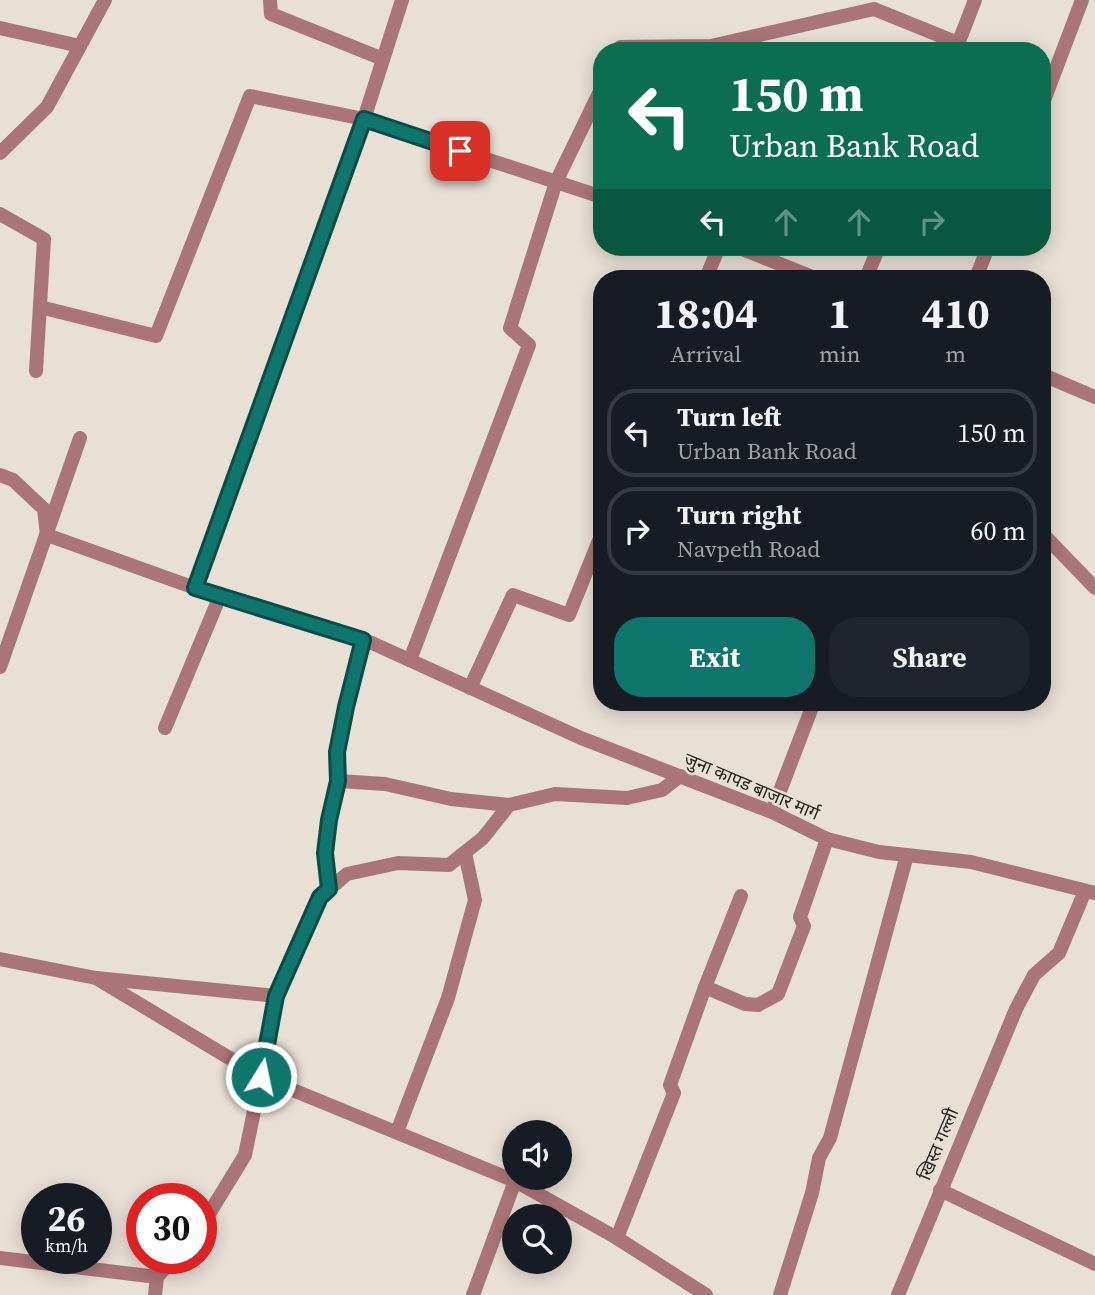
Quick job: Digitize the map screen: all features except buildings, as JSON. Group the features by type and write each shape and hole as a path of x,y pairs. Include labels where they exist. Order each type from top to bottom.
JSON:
{"street":[{"path":"0,153 47,107 106,0"},
{"path":"270,0 271,14 383,59"},
{"path":"195,588 364,119 402,0"},
{"path":"959,42 975,0"},
{"path":"1051,82 1082,0"},
{"path":"1090,0 1095,2"},
{"path":"729,42 874,9 946,42"},
{"path":"0,27 80,46"},
{"path":"40,307 156,336 250,96 364,119 593,194"},
{"path":"410,660 529,345 510,328 556,182 593,106"},
{"path":"0,214 44,239 36,371"},
{"path":"760,256 795,270"},
{"path":"1051,378 1095,397"},
{"path":"0,667 80,438"},
{"path":"0,475 13,480 44,509 47,535"},
{"name":"जुना कापड बाजार मार्ग","path":"47,535 195,588 363,640 581,738 772,812 827,839 879,852 971,862 1090,892"},
{"path":"1051,542 1095,589"},
{"path":"470,688 513,595 569,615 593,555"},
{"path":"165,728 220,596"},
{"path":"329,889 325,853 338,781 337,752 363,640"},
{"path":"772,812 811,711"},
{"path":"338,781 385,784 452,800 509,805 555,794 627,797 662,790 680,776"},
{"path":"217,1200 244,1155 276,996 320,897 347,874 398,863 449,865 483,838 509,805"},
{"path":"705,987 745,1004 758,1005 778,994 804,926 800,917 827,839"},
{"path":"397,1132 448,998 475,900 465,853"},
{"path":"780,1295 812,1193 819,1158 830,1138 907,855"},
{"name":"खिस्त गल्ली","path":"898,1295 1016,1009 1034,975 1059,953 1090,892"},
{"path":"617,1238 674,1093 670,1085 741,896"},
{"path":"0,959 96,978 276,996"},
{"path":"96,978 261,1077 502,1176"},
{"path":"473,1295 512,1190"},
{"path":"531,1190 617,1238 706,1295"},
{"path":"940,1190 1095,1264"},
{"path":"0,1258 157,1276 155,1295"}],"route":[{"path":"261,1077 276,996 320,897 329,889 325,853 338,781 337,752 363,640 195,588 364,119 460,151"}]}
